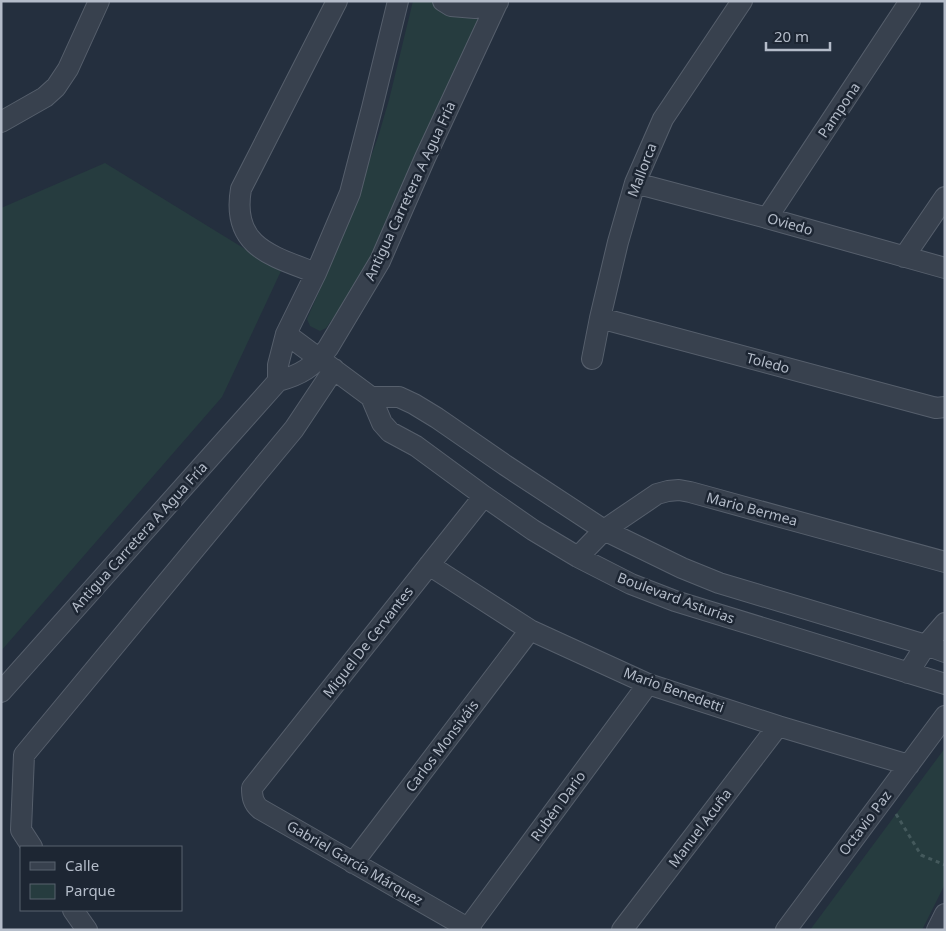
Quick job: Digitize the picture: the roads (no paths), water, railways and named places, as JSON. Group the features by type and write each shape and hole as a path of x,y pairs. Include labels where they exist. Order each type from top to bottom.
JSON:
{"street":[{"path":"1,122 45,97 56,87 68,69 99,1"},
{"path":"316,273 261,250 246,232 239,211 239,200 241,189 337,1"},
{"path":"278,381 280,357 286,334 316,273 350,194 398,1"},
{"path":"444,1 451,6 475,8 498,2"},
{"name":"Mallorca","path":"592,359 618,242 635,183 663,119 742,1"},
{"name":"Pampona","path":"767,218 910,1"},
{"name":"Antigua Carretera A Agua Fría","path":"1,692 278,381 289,378 311,367 327,364 328,348 380,261 425,158 498,2"},
{"name":"Oviedo","path":"635,183 945,268"},
{"path":"904,257 945,197"},
{"name":"Toledo","path":"600,318 940,408"},
{"name":"Boulevard Asturias","path":"286,334 371,397 382,422 390,432 416,446 533,530 578,557 631,584 675,601 945,684"},
{"path":"31,846 21,830 24,755 294,428 327,364"},
{"path":"371,397 399,397 414,404 604,530 682,568 719,583 936,648"},
{"name":"Mario Bermea","path":"578,557 604,530 657,494 679,490 945,562"},
{"name":"Miguel De Cervantes","path":"252,788 484,496"},
{"name":"Mario Benedetti","path":"429,565 530,630 648,684 778,726 909,765"},
{"path":"908,673 936,648 945,623"},
{"name":"Carlos Monsiváis","path":"353,863 530,630"},
{"name":"Rubén Dario","path":"469,929 648,684"},
{"name":"Octavio Paz","path":"786,930 945,716"},
{"name":"Manuel Acuña","path":"622,930 778,726"},
{"name":"Gabriel García Márquez","path":"252,788 253,800 260,808 469,929"},
{"path":"74,911 86,930"},
{"path":"937,930 945,914"}]}
